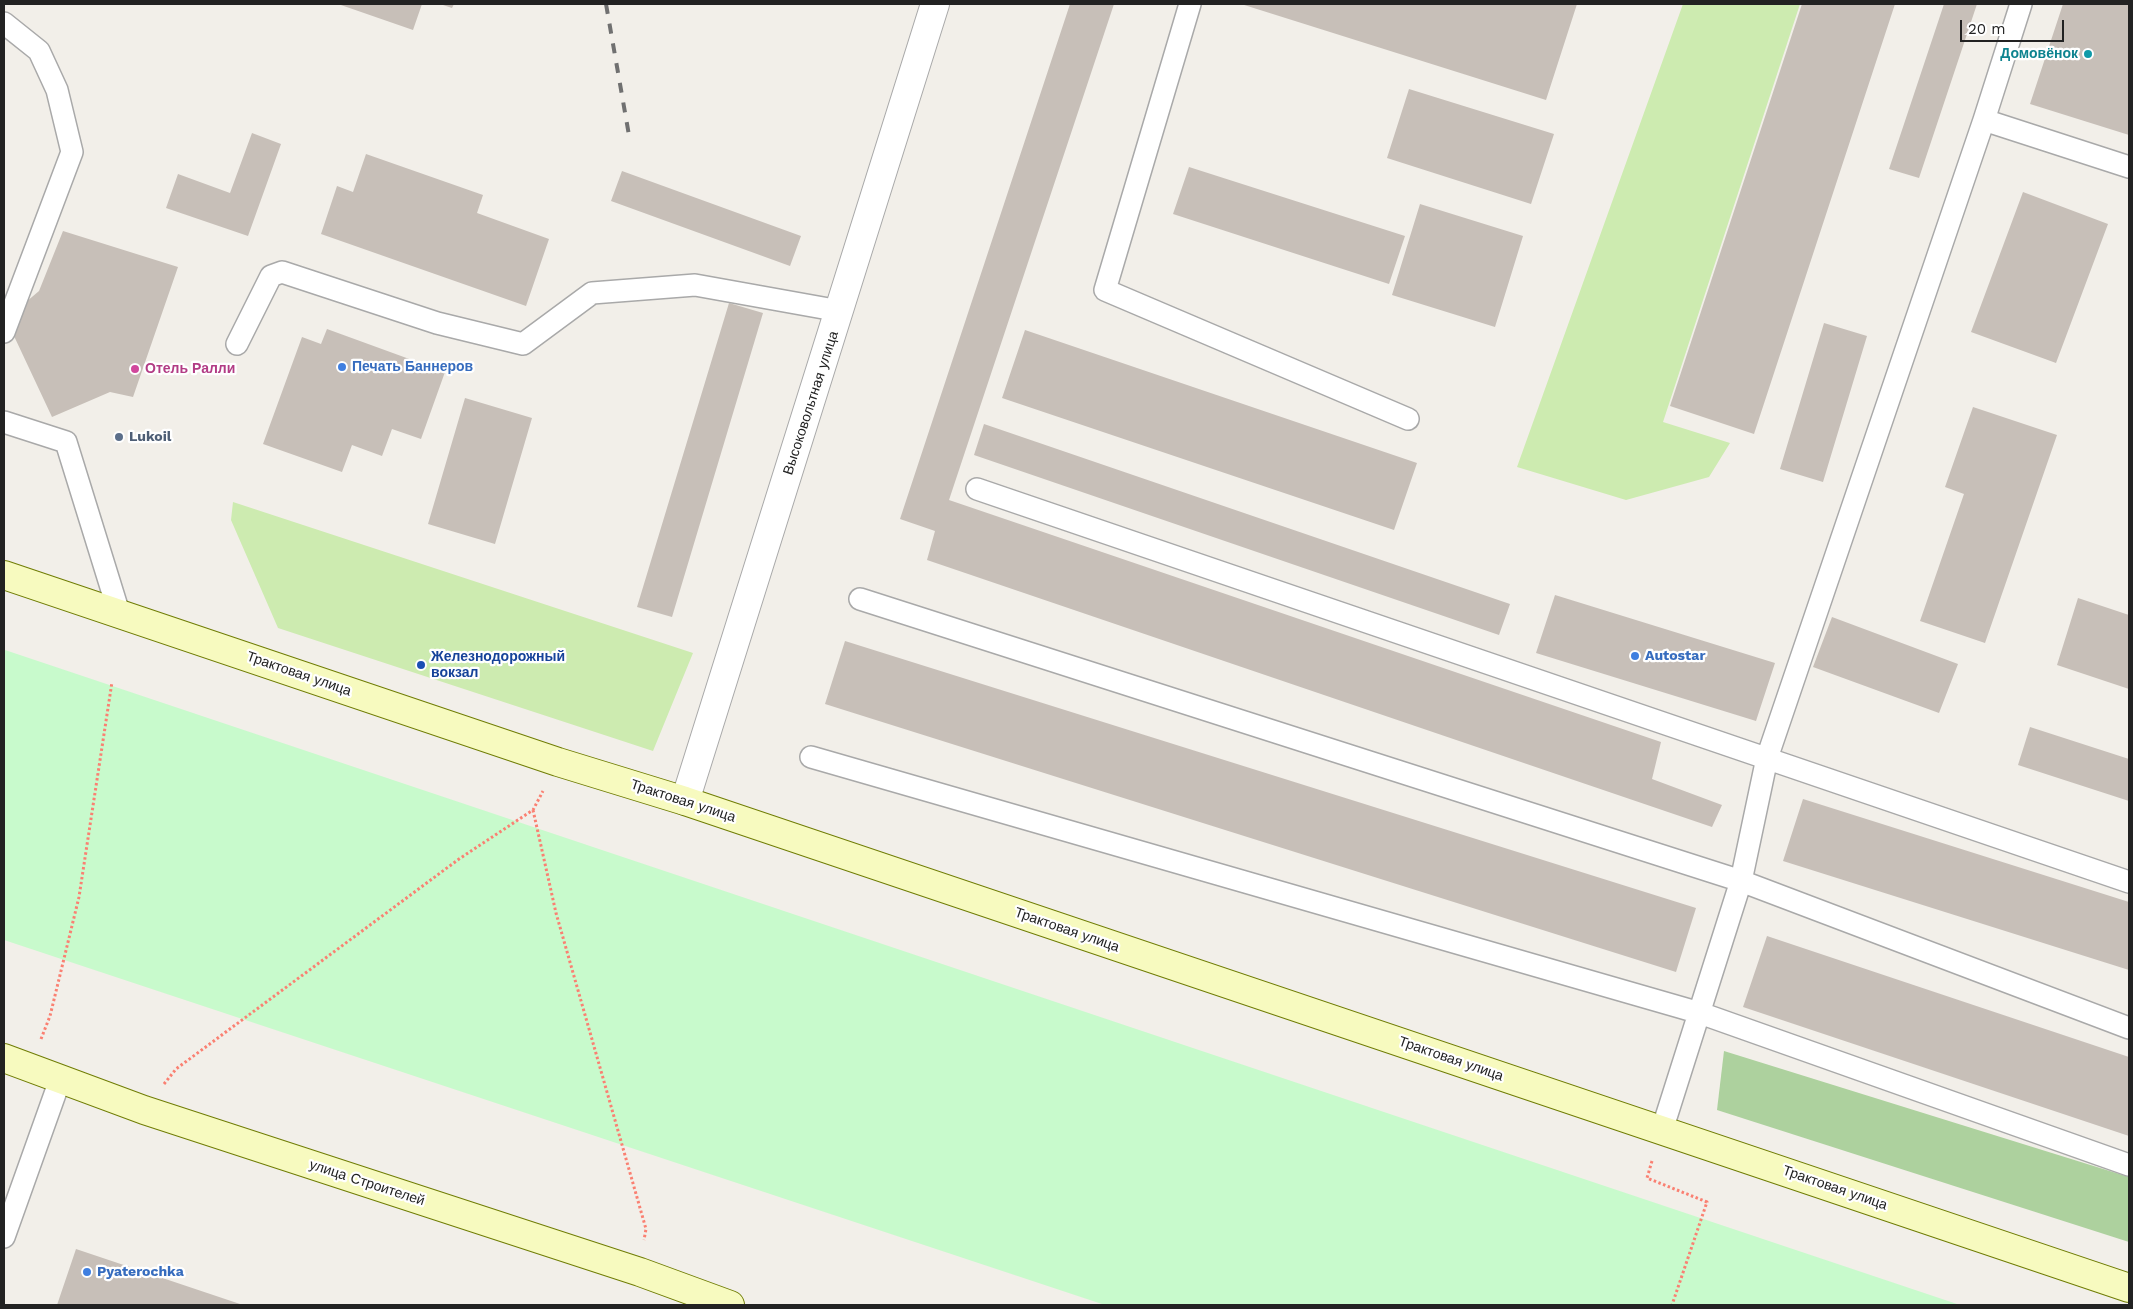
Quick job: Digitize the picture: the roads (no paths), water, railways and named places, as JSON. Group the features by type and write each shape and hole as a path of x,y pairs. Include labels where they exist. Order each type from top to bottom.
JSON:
{"main road":[{"name":"Трактовая улица","path":"4,575 558,762 685,801 2129,1288"},
{"name":"улица Строителей","path":"4,1058 144,1110 640,1272 730,1305"}],"street":[{"name":"Высоковольтная улица","path":"685,801 935,4"}],"lane":[{"path":"1190,4 1105,290 1408,419"},
{"path":"1662,1130 1741,881 1767,758 2022,4"},
{"path":"4,24 40,51 57,90 72,152 4,332"},
{"path":"1984,120 2129,167"},
{"path":"237,344 271,276 282,272 437,324 523,344 592,293 695,285 840,311"},
{"path":"4,422 66,442 119,613"},
{"path":"977,489 2129,882"},
{"path":"860,599 1741,881 2129,1028"},
{"path":"811,757 1700,1013 2129,1166"},
{"path":"4,1237 60,1080"}],"railway":[{"path":"606,4 630,141"}],"place":[{"name":"Домовёнок","path":"2088,54"},
{"name":"Печать Баннеров","path":"342,367"},
{"name":"Отель Ралли","path":"135,369"},
{"name":"Lukoil","path":"119,437"},
{"name":"Autostar","path":"1635,656"},
{"name":"Железнодорожный вокзал","path":"421,665"},
{"name":"Pyaterochka","path":"87,1272"}]}
